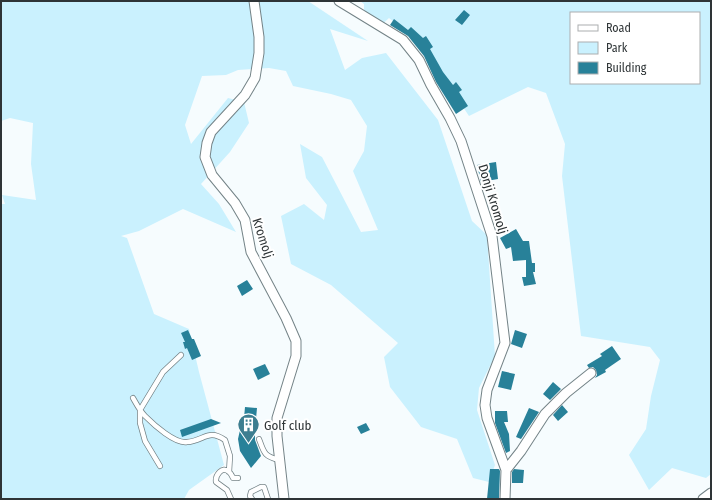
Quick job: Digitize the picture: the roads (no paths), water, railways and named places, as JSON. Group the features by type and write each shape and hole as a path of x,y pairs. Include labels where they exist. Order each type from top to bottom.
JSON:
{"street":[{"name":"Kromolj","path":"254,1 259,37 259,53 255,78 245,95 212,132 207,144 205,157 212,175 235,203 245,220 251,252 286,318 296,341 296,356 276,418 284,499"},
{"name":"Donji Kromolj","path":"339,1 403,40 419,60 461,141 492,236 505,343 487,390 484,406 506,470 505,499"},
{"path":"506,470 521,451 545,414 591,373"},
{"path":"703,499 711,493"}],"lane":[{"path":"160,466 145,441 140,423 140,410 163,372 181,356"},
{"path":"133,398 146,417 168,436 181,442 188,442 213,434 218,435 225,440 230,456 229,472 231,476 238,478"},
{"path":"259,439 264,454 270,458 279,460"},
{"path":"229,472 221,471 217,474 215,479 216,482 226,490 231,499"},
{"path":"252,499 250,496 251,492 264,487 268,499"}],"place":[{"name":"Golf club","path":"249,444"}]}
